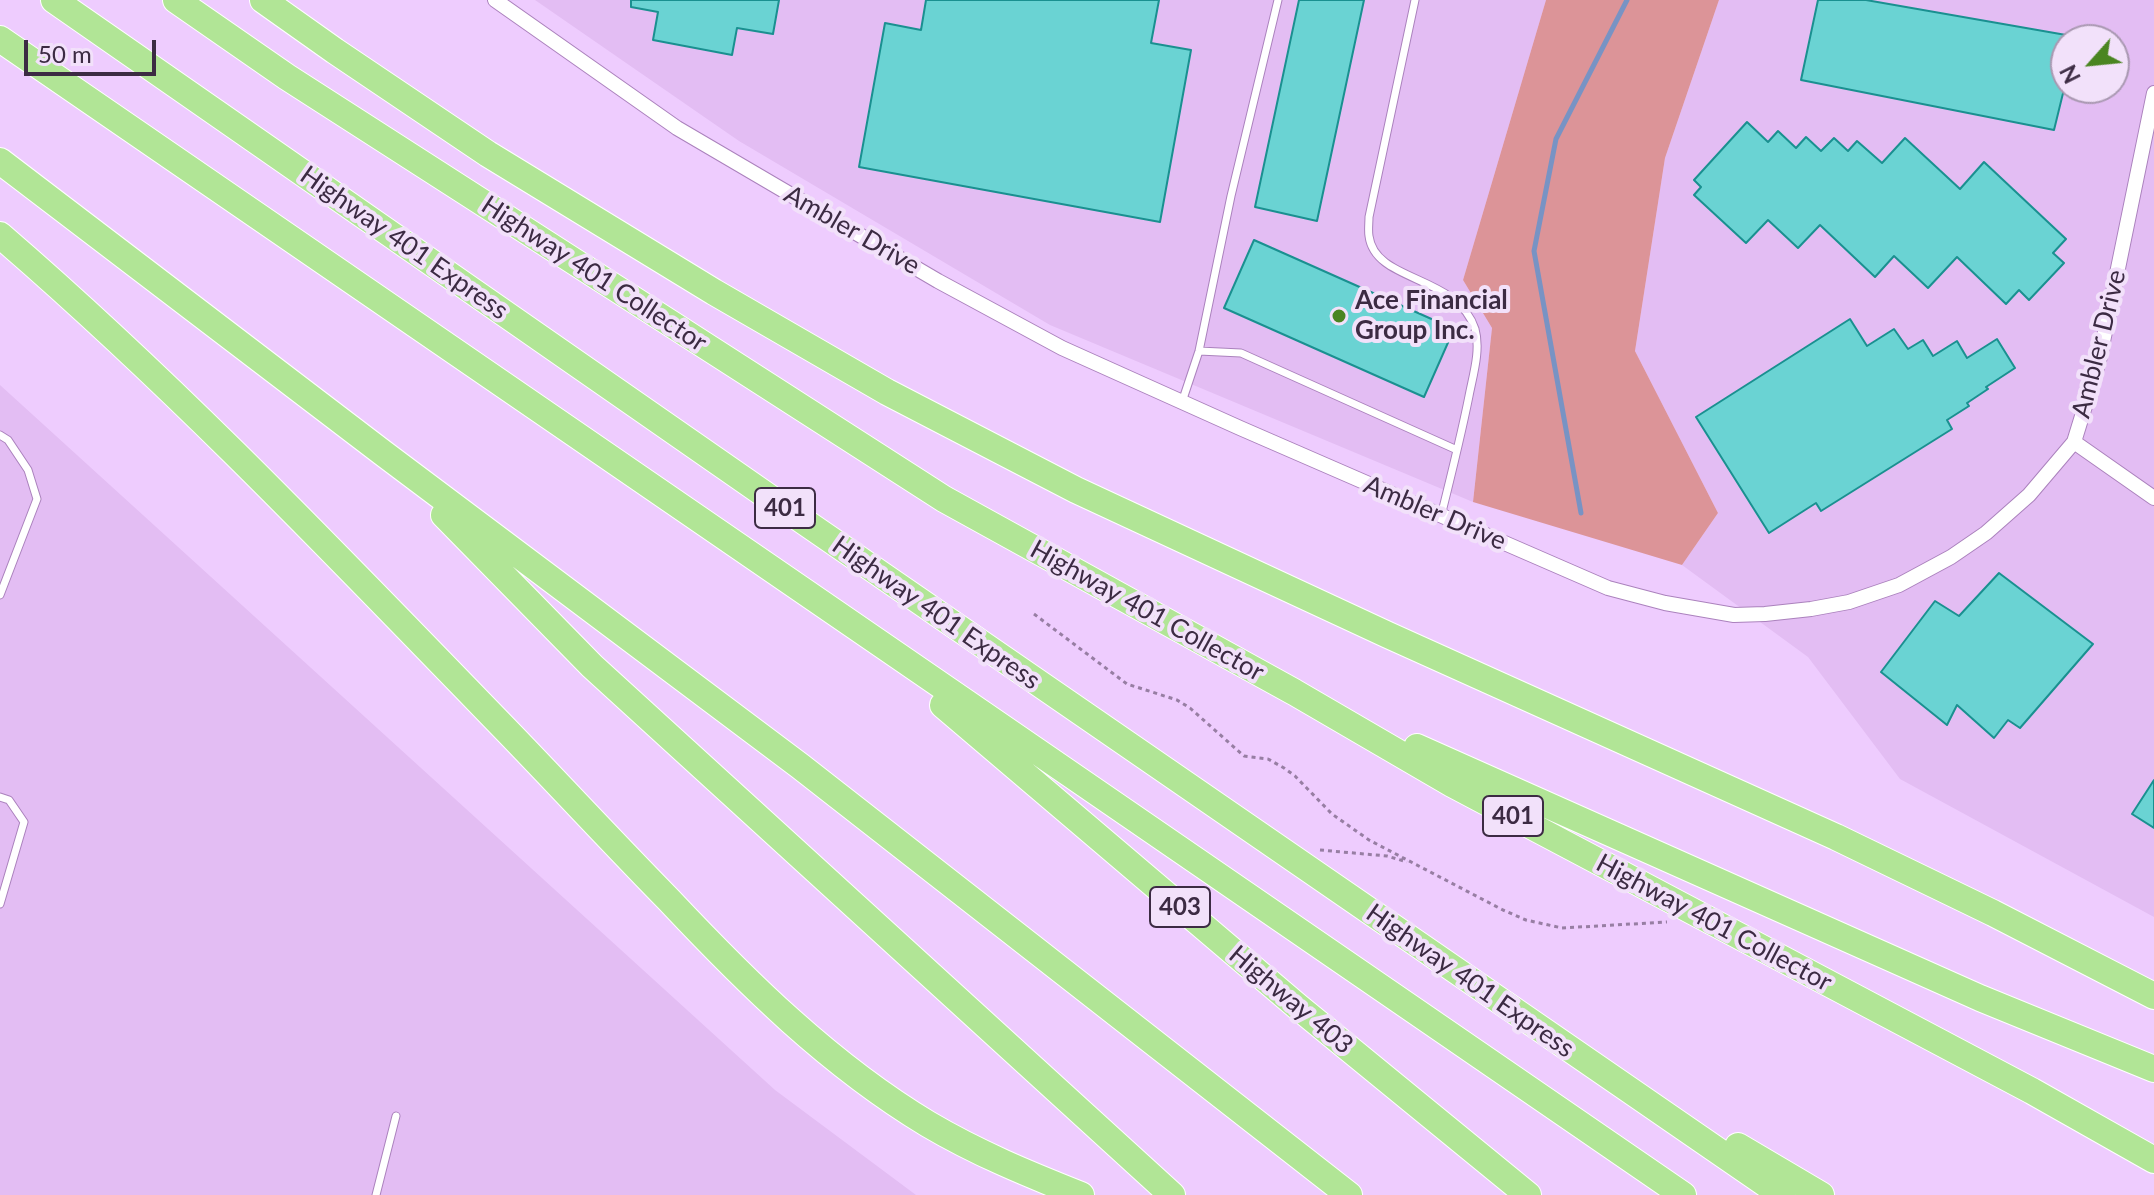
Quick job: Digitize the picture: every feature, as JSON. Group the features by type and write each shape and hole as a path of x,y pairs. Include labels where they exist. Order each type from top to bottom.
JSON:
{"highway":[{"name":"Highway 401 Express","path":"54,0 743,480 1782,1195"},
{"name":"Highway 401 Collector","path":"176,0 287,77 944,499 1294,692 1452,784 2032,1091 2154,1160"},
{"path":"263,0 488,154 714,292 887,392 1076,490 1850,844 2154,996"},
{"name":"401","path":"0,39 1683,1195"},
{"path":"0,161 800,766 1349,1195"},
{"path":"0,235 62,289 227,445 717,951 783,1015 852,1071 927,1124 1003,1164 1081,1195"},
{"path":"383,453 592,666 1172,1195"},
{"name":"Highway 403","path":"837,614 1297,1006 1528,1195"},
{"path":"1294,692 1965,991 2154,1069"},
{"path":"1518,1014 1821,1195"}],"street":[{"name":"Ambler Drive","path":"495,0 677,128 1062,348 1608,588 1665,603 1734,615 1811,609 1849,602 1899,585 1951,557 1986,533 2029,495 2074,442 2099,361 2154,93"},
{"path":"2074,442 2154,498"}],"lane":[{"path":"1182,402 1199,351 1231,196 1278,0"},
{"path":"1415,0 1369,217 1369,238 1376,253 1385,261 1408,277 1432,285 1455,298 1474,326 1477,355 1441,516"},
{"path":"1199,351 1241,353 1457,450"},
{"path":"0,435 8,440 28,470 37,499 0,595"},
{"path":"0,797 9,800 24,822 0,904"},
{"path":"376,1195 396,1116"}],"path":[{"path":"1034,614 1127,684 1177,700 1244,756 1268,759 1284,768 1332,814 1369,840 1503,910 1545,926 1583,928 1707,919"},
{"path":"1321,850 1387,856 1415,865"}],"shaded area":[{"path":"535,0 1546,0 1463,280 1492,328 1473,502 1050,325 739,141"},
{"path":"1546,0 1719,0 1665,158 1635,351 1718,513 1682,565 1473,502 1492,328 1463,280"},
{"path":"1719,0 2154,0 2154,917 1900,779 1808,657 1682,565 1718,513 1635,351 1665,158"},
{"path":"0,385 775,1090 916,1195 0,1195"}],"building":[{"path":"631,0 779,0 773,34 737,28 732,55 653,40 658,12 631,7"},
{"path":"926,0 1159,0 1151,43 1191,50 1160,222 859,167 885,23 921,30"},
{"path":"1299,0 1364,0 1317,221 1255,207"},
{"path":"1818,0 1866,0 2050,32 2050,104 2060,104 2054,130 1801,80"},
{"path":"1747,122 1768,142 1778,131 1796,148 1806,137 1821,151 1834,138 1848,151 1857,141 1882,163 1905,138 1960,189 1984,162 2066,239 2053,253 2064,263 2029,300 2019,290 2006,304 1957,257 1928,288 1894,256 1875,277 1820,225 1798,248 1768,220 1746,243 1694,195 1701,187 1694,180"},
{"path":"1254,240 1454,329 1424,397 1224,308"},
{"path":"1850,319 1867,346 1894,329 1908,349 1923,340 1933,356 1957,341 1967,358 1997,339 2015,368 1986,387 1988,389 1967,403 1969,406 1947,420 1952,429 1821,511 1816,503 1769,533 1696,417"},
{"path":"1999,573 2093,644 2020,728 2008,720 1994,738 1957,705 1947,725 1881,672 1935,601 1959,616"},
{"path":"2154,780 2154,828 2132,814"}],"waterway":[{"path":"1581,513 1534,251 1556,139 1627,0"}],"place":[{"name":"Ace Financial Group Inc.","path":"1339,316"}]}
